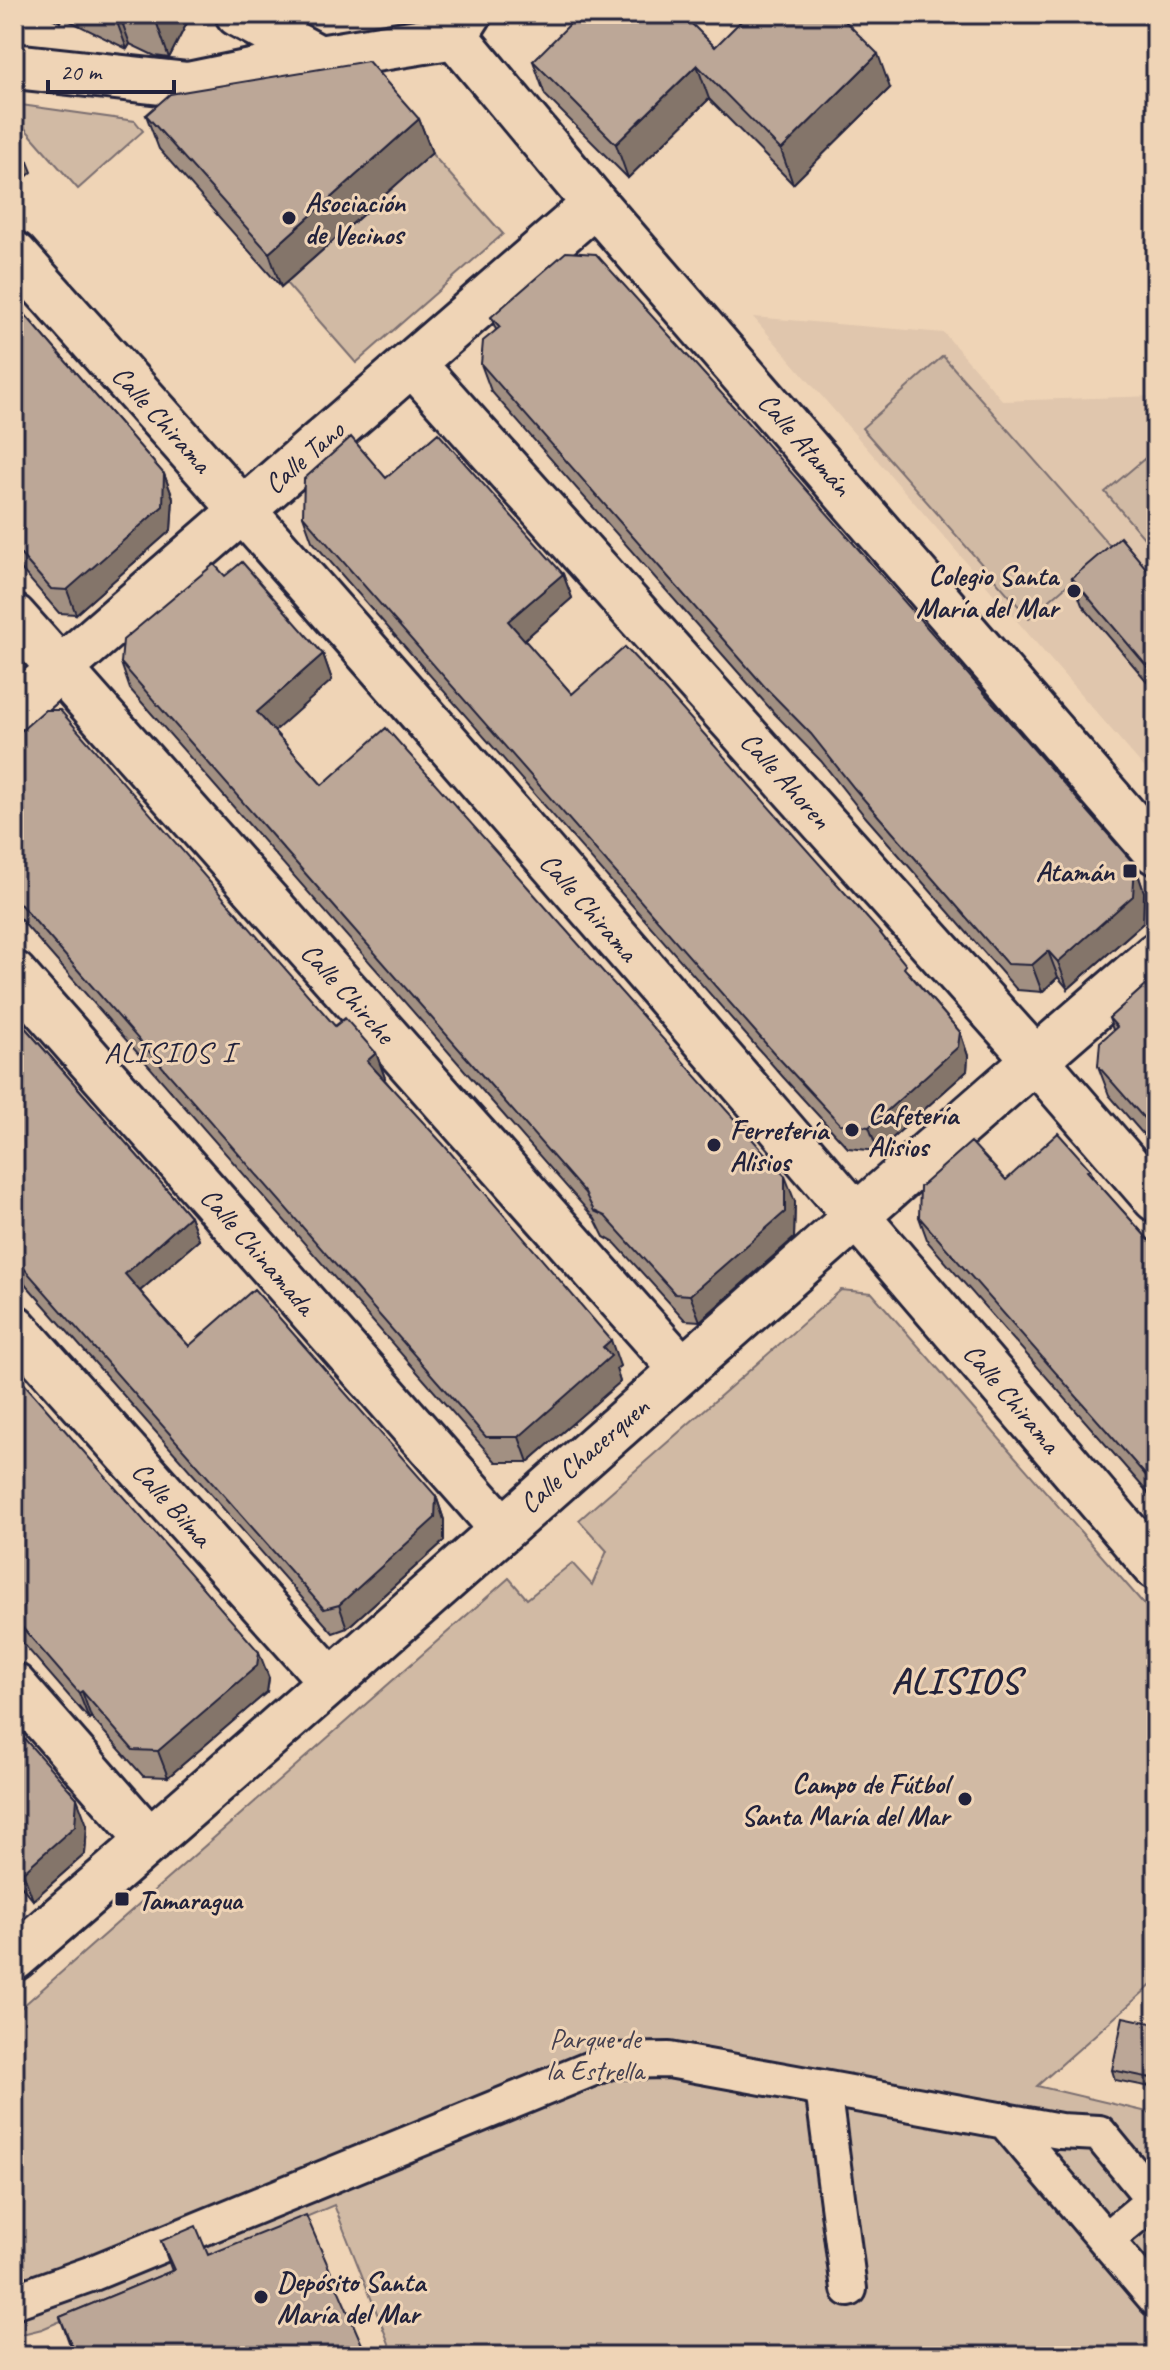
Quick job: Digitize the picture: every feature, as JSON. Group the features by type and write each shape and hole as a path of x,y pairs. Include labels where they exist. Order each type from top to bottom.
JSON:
{"street":[{"path":"238,14 319,58"},
{"path":"14,66 188,85 462,25"},
{"name":"Calle Atamán","path":"462,25 595,204 1156,852"},
{"name":"Calle Tano","path":"14,709 595,204"},
{"name":"Calle Chirama","path":"14,254 243,509 857,1215 1156,1567"},
{"name":"Calle Ahoren","path":"413,364 1035,1059 1156,1199"},
{"name":"Calle Chirche","path":"14,617 682,1369"},
{"name":"Calle Chacerquen","path":"14,1958 1156,955"},
{"name":"Calle Chinamada","path":"14,974 502,1528"},
{"name":"Calle Bilma","path":"14,1327 330,1680"},
{"path":"14,1686 150,1841"},
{"path":"14,2301 93,2273 610,2061 669,2060 1060,2131 1099,2133 1154,2200 1106,2240"},
{"path":"823,2088 849,2289"},
{"path":"1004,2120 1156,2299"}],"shaded area":[{"name":"Colegio Santa María del Mar","path":"753,317 944,333 1003,401 1156,396 1156,781"}],"green space":[{"path":"14,104 135,121 143,131 78,189 14,116"},
{"path":"431,153 503,234 356,363 286,283"},
{"path":"943,356 1111,547 1029,618 862,428"},
{"path":"1156,449 1156,552 1105,492"},
{"name":"Parque de la Estrella","path":"841,1290 872,1293 1156,1618 1156,1981 1037,2086 1156,2114 1156,2356 394,2356 334,2205 42,2329 14,2336 14,2014 509,1578 527,1599 572,1563 592,1585 607,1551 579,1520"}],"building":[{"path":"136,14 157,14 155,18"},
{"path":"580,14 682,14 715,47 748,14 838,14 878,54 781,150 697,65 616,144 533,61"},
{"name":"Asociación de Vecinos","path":"368,61 419,119 269,253 146,115 170,94"},
{"path":"14,146 28,162 14,175"},
{"path":"566,252 596,254 1135,865 1133,896 1058,962 1048,951 1032,965 1007,964 811,734 765,687 481,364 483,341 500,327 491,317"},
{"path":"14,302 164,474 163,506 67,590 51,589 14,547"},
{"path":"438,433 563,574 508,621 572,694 625,647 877,929 906,965 904,968 960,1032 958,1047 869,1127 840,1124 774,1053 303,516 304,479 351,437 386,478"},
{"path":"1120,537 1156,580 1156,677 1072,578"},
{"path":"242,562 323,654 257,712 322,785 386,728 785,1176 785,1212 690,1295 675,1294 605,1216 594,1211 585,1193 121,663 123,640 214,564 225,576"},
{"path":"45,710 60,710 335,1026 345,1018 376,1053 367,1061 443,1144 611,1340 603,1347 611,1356 519,1437 486,1437 14,897 14,737"},
{"path":"1156,976 1156,1132 1098,1066 1100,1042 1117,1027 1109,1018"},
{"path":"14,1015 190,1216 125,1274 163,1318 189,1346 254,1289 436,1496 435,1518 339,1605 324,1609 14,1257"},
{"path":"1058,1133 1090,1169 1087,1171 1156,1248 1156,1487 919,1217 920,1187 971,1142 1006,1180"},
{"path":"14,1372 259,1652 257,1666 158,1751 133,1750 14,1618"},
{"path":"14,1727 77,1798 75,1826 23,1872 14,1862"},
{"path":"1123,2017 1156,2024 1156,2079 1112,2070"},
{"name":"Depósito Santa María del Mar","path":"306,2215 367,2356 76,2356 60,2317 174,2270 161,2241 196,2226 208,2255"}],"place":[{"name":"Asociación de Vecinos","path":"289,218"},
{"name":"Colegio Santa María del Mar","path":"1074,591"},
{"name":"Atamán","path":"1130,871"},
{"name":"Cafetería Alisios","path":"852,1130"},
{"name":"Ferretería Alisios","path":"714,1145"},
{"name":"Campo de Fútbol Santa María del Mar","path":"965,1799"},
{"name":"Tamaragua","path":"122,1899"},
{"name":"Depósito Santa María del Mar","path":"261,2297"}],"district":[{"name":"ALISIOS I","path":"170,1052"},
{"name":"ALISIOS","path":"956,1681"}]}
